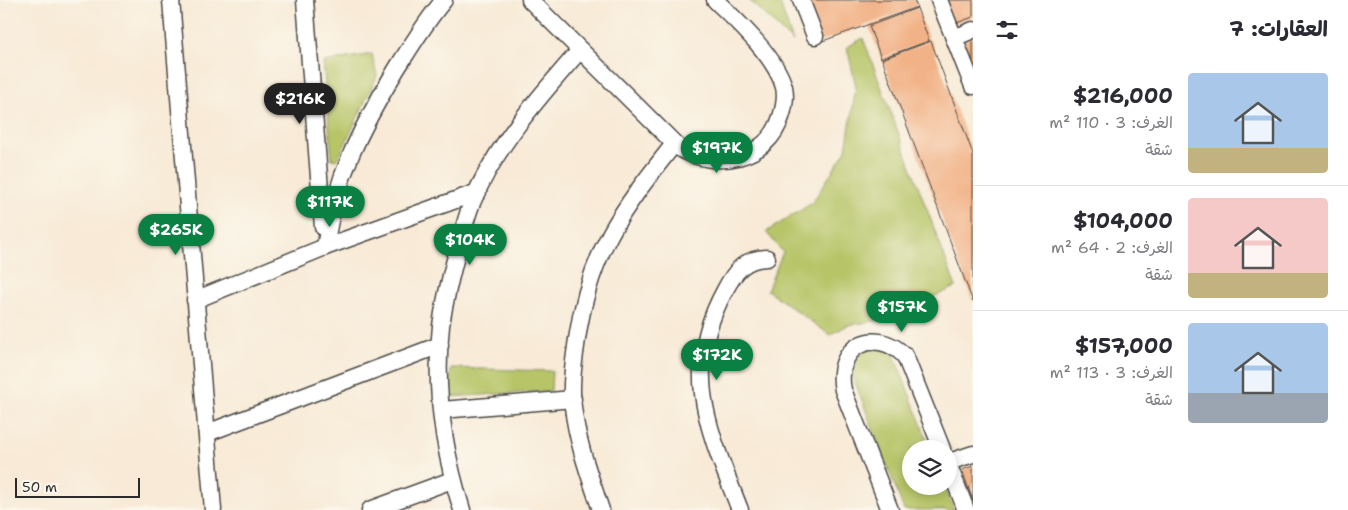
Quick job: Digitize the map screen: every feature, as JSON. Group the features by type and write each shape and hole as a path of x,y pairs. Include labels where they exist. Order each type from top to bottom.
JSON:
{"street":[{"path":"171,0 213,510"},
{"path":"306,0 325,247"},
{"path":"430,18 438,0"},
{"path":"325,247 341,176 359,133 375,103 430,18 444,0"},
{"path":"530,0 674,144 690,153 712,159 742,156 755,151 766,142 776,129 782,112 784,90 777,71 754,42 715,0"},
{"path":"801,0 815,36"},
{"path":"939,0 973,86"},
{"path":"954,38 973,30"},
{"path":"462,510 452,480 445,444 442,410 441,326 452,273 466,220 478,192 522,119 580,50"},
{"path":"601,510 584,456 573,400 572,385 578,333 592,270 602,246 626,206 674,144"},
{"path":"195,300 325,247 478,192"},
{"path":"740,510 713,441 704,407 700,367 702,345 711,316 736,271 746,262 756,258 768,258"},
{"path":"890,510 843,390 841,377 843,364 849,353 859,345 871,341 884,342 896,347 905,356 938,440"},
{"path":"207,433 440,345"},
{"path":"442,410 573,400"},
{"path":"957,461 973,454"},
{"path":"370,510 452,480"},
{"path":"957,486 966,510"}],"green space":[{"path":"749,0 779,0 793,42"},
{"path":"863,38 956,287 876,321 848,325 830,335 767,290 783,252 766,232 812,203 846,150 856,87 847,47"},
{"path":"372,54 377,76 340,155 336,160 332,159 323,62"},
{"path":"883,346 894,355 927,440 902,440 902,495 948,495 954,510 904,510 853,377 856,358 864,351"},
{"path":"451,368 552,371 551,391 449,397"}],"building":[{"path":"804,0 914,0 917,7 820,42"},
{"path":"942,0 973,0 973,17 951,25"},
{"path":"917,8 929,41 881,58 869,26"},
{"path":"973,37 973,71 962,41"},
{"path":"931,41 973,154 973,302 882,59"},
{"path":"973,466 973,501 962,470"}]}
